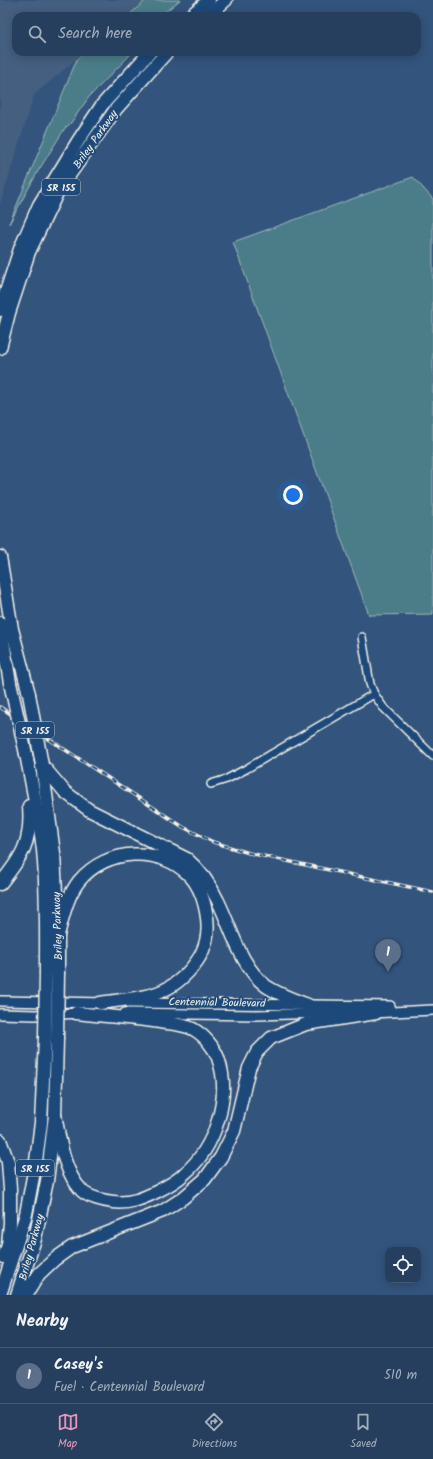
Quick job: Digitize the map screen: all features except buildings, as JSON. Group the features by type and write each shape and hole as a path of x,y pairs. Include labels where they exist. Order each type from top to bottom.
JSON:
{"highway":[{"path":"195,12 209,0"},
{"path":"212,12 226,0"},
{"name":"Briley Parkway","path":"0,310 20,249 39,205 78,140 102,105 146,56"},
{"name":"Briley Parkway","path":"0,348 9,313 29,252 58,191 116,109 163,56"},
{"name":"Briley Parkway","path":"0,557 12,629 29,694 42,766 54,854 58,935 52,972"},
{"name":"Briley Parkway","path":"0,623 10,683 26,754 43,849 52,972 51,1038 55,1115 47,1181 35,1239 17,1295"},
{"path":"42,766 65,792 88,810 188,859 209,883 220,904 244,960 253,972 266,986 308,1005"},
{"path":"0,884 15,866 23,852 28,838 30,819 30,775"},
{"path":"58,935 70,896 79,881 93,869 106,861 118,857 133,854 148,854 164,859 178,866 190,877 199,890 206,906 208,923 207,939 201,954 188,973 175,983 157,993 100,1003"},
{"path":"26,1295 39,1274 55,1259 72,1247 163,1211 183,1198 205,1179 221,1157 234,1131 249,1068 257,1052 271,1038 306,1024 376,1013"},
{"path":"55,1115 62,1153 71,1174 82,1192 104,1201 117,1203 132,1202 148,1196 169,1186 185,1174 209,1143 220,1112 223,1096 221,1066 216,1052 206,1038 193,1029 174,1024 76,1014"},
{"name":"Briley Parkway","path":"0,1295 26,1214 36,1161 51,1038"},
{"path":"0,1140 8,1162 10,1209 8,1245 0,1269"}],"main road":[{"name":"Centennial Boulevard","path":"0,1001 433,1006"},
{"name":"Centennial Boulevard","path":"0,1014 35,1015 114,1013 257,1015 338,1012 376,1013 433,1010"}],"street":[{"path":"362,637 370,684 374,694 383,707 433,756"},
{"path":"211,784 227,779 246,769 374,694"}],"shaded area":[{"path":"0,0 146,0 132,12 12,12 12,56 80,56 34,95 0,205"}],"green space":[{"path":"146,0 180,0 165,12 132,12"},
{"path":"80,56 129,56 89,97 70,124 65,128 37,173 9,224 77,59"},
{"path":"413,177 433,199 433,614 369,615 233,242"}],"railway":[{"path":"0,707 183,827 213,842 249,853 433,892"}],"place":[{"name":"Casey's","path":"388,972"}]}
